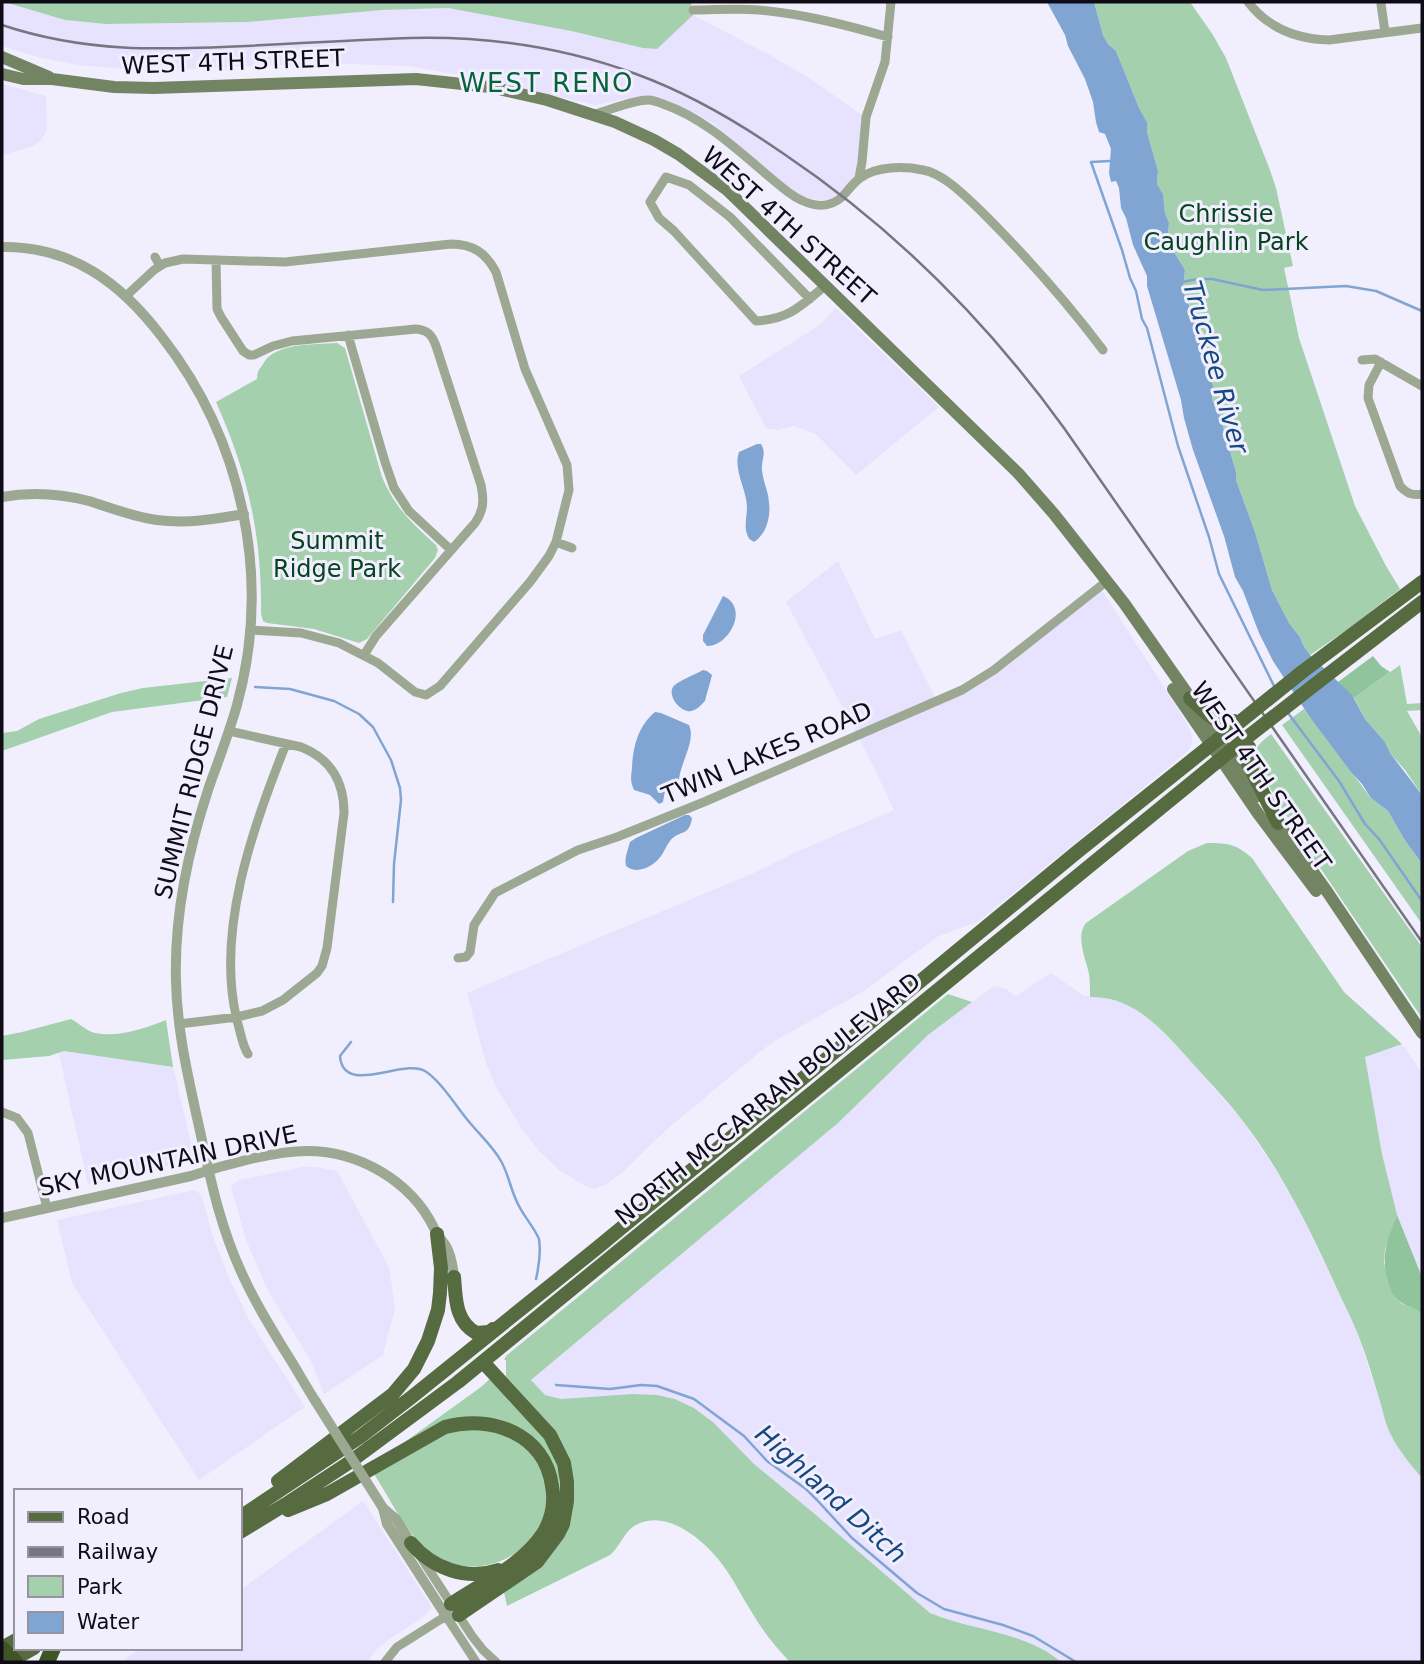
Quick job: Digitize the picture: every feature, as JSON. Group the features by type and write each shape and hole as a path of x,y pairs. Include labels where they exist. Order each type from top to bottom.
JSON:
{"main road":[{"name":"WEST 4TH STREET","path":"2,57 52,79"},
{"name":"WEST 4TH STREET","path":"2,74 23,79 154,88 416,79 458,83 547,100 595,114 654,140 727,190 1018,473 1075,539 1130,611 1190,698 1214,741"},
{"name":"WEST 4TH STREET","path":"1107,581 1160,669 1278,823 1422,1033"},
{"name":"NORTH MCCARRAN BOULEVARD","path":"244,1524 360,1437 607,1240 1235,723 1422,582"},
{"name":"NORTH MCCARRAN BOULEVARD","path":"244,1524 286,1504 371,1447 483,1362 1224,755 1247,743 1279,712 1417,606"},
{"path":"1190,698 1211,718 1219,722 1235,723"},
{"path":"1247,743 1248,762 1278,823"},
{"name":"WEST 4TH STREET","path":"1224,755 1276,839 1392,988"},
{"path":"991,924 1004,937"},
{"path":"242,1506 381,1404 414,1369 429,1341 438,1310 441,1280 437,1234"},
{"path":"454,1277 456,1306 470,1330 476,1333 489,1332 506,1321"},
{"path":"452,1612 537,1562 563,1524 567,1501 564,1463 550,1435 483,1362"},
{"path":"244,1524 327,1494 445,1427 464,1423 492,1424 512,1430 529,1442 544,1460 552,1480 553,1505 548,1524 528,1552 452,1612"},
{"path":"411,1543 430,1561 463,1573 491,1572 518,1560"},
{"path":"8,1656 28,1650"}],"street":[{"path":"859,178 866,117 885,62 891,2"},
{"path":"1248,2 1275,26 1301,37 1329,40 1422,28"},
{"path":"1381,4 1385,32"},
{"path":"693,10 755,6 826,20 888,37"},
{"path":"595,114 635,101 650,100 695,117 788,192 812,205 837,201 859,178 880,170 926,170 949,183 1017,247 1103,350"},
{"path":"810,299 730,216 689,184 666,177 650,202 659,219 674,231 756,320 770,320 795,311 810,299 826,285"},
{"path":"126,296 160,266 183,259 285,262 462,244 475,248 486,257 496,272 525,369 567,465 569,490 550,556 530,583 440,685 426,695 415,692 364,655 339,643 317,636 250,630"},
{"name":"SUMMIT RIDGE DRIVE","path":"2,247 34,250 63,257 91,269 126,296 165,340 184,367 202,396 225,449 244,514 251,567 250,630 240,692 199,818 184,878 177,926 179,1024 187,1075 227,1239 245,1281 257,1305 383,1508 396,1519 411,1543 452,1612 476,1662"},
{"path":"155,257 160,266"},
{"path":"216,260 217,309 238,344 249,355 283,342 416,329 427,331 436,346 484,496 481,515 376,636 364,655"},
{"path":"348,335 394,488 409,511 452,550"},
{"path":"1362,360 1378,360 1422,386"},
{"path":"1378,360 1369,385 1368,398 1399,486 1408,493 1422,494"},
{"path":"2,497 63,496 142,517 176,522 244,514"},
{"path":"556,542 572,548"},
{"name":"TWIN LAKES ROAD","path":"458,958 466,957 470,952 474,925 495,893 578,850 704,802 961,690 994,670 1107,581"},
{"path":"179,1024 237,1017 274,1006 310,980 322,966 327,948 344,813 342,789 337,777 321,758 302,747 229,732"},
{"path":"248,1054 237,1017 232,975 233,930 238,895 253,836 286,744"},
{"path":"2,1112 20,1121 28,1133 47,1208"},
{"name":"SKY MOUNTAIN DRIVE","path":"2,1218 293,1152 320,1152 342,1155 372,1166 395,1181 417,1202 431,1222 449,1252 454,1277"},
{"name":"SUMMIT RIDGE DRIVE","path":"383,1508 387,1524 452,1612 496,1662"},
{"path":"385,1662 397,1647 452,1612"}],"shaded area":[{"path":"2,2 65,20 106,24 247,22 382,10 448,8 657,49 693,15 809,78 862,115 858,165 855,176 836,197 827,200 806,199 792,191 714,124 670,102 653,97 639,96 596,105 498,82 409,66 323,63 147,71 79,65 41,58 2,46"},
{"path":"2,84 46,96 47,130 33,146 3,155 2,155"},
{"path":"836,308 939,407 856,475 816,434 794,426 777,430 766,428 739,376 820,325"},
{"path":"838,561 875,639 901,630 937,701 962,690 1100,587 1186,722 1191,732 1191,746 1186,753 979,921 937,937 864,991 778,1039 665,1131 607,1184 595,1189 585,1186 559,1170 539,1151 495,1085 486,1063 467,993 756,872 894,810 866,751 786,602"},
{"path":"1051,973 1084,996 1114,999 1151,1020 1241,1119 1293,1199 1354,1324 1392,1438 1422,1478 1422,1662 1061,1662 1055,1657 930,1613 754,1464 714,1423 694,1408 675,1399 656,1395 561,1399 545,1395 531,1380 838,1123 928,1035 994,986 1006,989 1016,996"},
{"path":"1402,1044 1422,1073 1422,1277 1391,1194 1365,1057"},
{"path":"64,1051 173,1067 193,1152 191,1158 184,1162 88,1184 59,1054"},
{"path":"303,1167 337,1171 389,1267 395,1308 383,1355 324,1394 311,1361 268,1291 246,1240 231,1187 239,1180"},
{"path":"194,1190 202,1197 212,1234 248,1318 305,1407 199,1480 72,1283 57,1220"},
{"path":"363,1501 431,1606 425,1616 377,1649 369,1660 371,1662 125,1662 127,1657 139,1650 242,1650 242,1589"}],"green space":[{"path":"4,2 691,2 693,15 657,49 448,8 382,10 247,22 106,24 65,20"},
{"name":"Chrissie Caughlin Park","path":"1094,2 1190,2 1226,58 1276,188 1293,266 1284,268 1299,338 1355,506 1400,589 1310,655 1272,590 1236,480 1217,406 1212,402 1213,385 1205,369 1201,339 1183,291 1185,270 1174,252 1168,234 1169,223 1163,194 1157,184 1158,171 1147,132 1147,122 1116,51 1103,35"},
{"name":"Summit Ridge Park","path":"337,343 345,348 387,488 405,514 438,550 435,558 367,639 359,643 314,629 263,621 259,558 251,505 237,454 216,402 257,379 263,364 276,352 296,346"},
{"path":"1373,656 1390,672 1354,698 1338,682"},
{"path":"1400,665 1407,704 1422,703 1422,710 1407,711 1422,737 1422,795 1390,753 1385,742 1365,719 1354,698"},
{"path":"232,678 227,697 112,712 2,751 2,733 17,731 39,719 143,688"},
{"path":"1304,709 1371,798 1388,811 1422,864 1422,924 1282,725"},
{"path":"1271,734 1422,947 1422,1018 1302,841 1256,765 1255,754 1258,747"},
{"path":"1207,843 1231,845 1252,858 1344,992 1402,1044 1365,1057 1382,1154 1397,1215 1385,1249 1384,1263 1394,1296 1402,1304 1418,1309 1422,1314 1422,1478 1389,1432 1365,1354 1350,1316 1295,1202 1257,1140 1218,1091 1160,1028 1135,1009 1106,998 1090,997 1089,974 1081,941 1086,923 1188,851"},
{"path":"948,994 972,1002 928,1035 838,1123 531,1380 545,1395 561,1399 657,1395 675,1399 694,1408 714,1423 754,1464 930,1613 1015,1638 1047,1652 1061,1662 790,1662 764,1632 713,1553 690,1533 664,1521 651,1520 638,1524 629,1530 610,1555 507,1606 504,1592 548,1559 572,1477 506,1376 506,1356"},
{"path":"71,1019 92,1032 104,1034 132,1031 166,1020 173,1067 64,1051 49,1056 2,1060 2,1036"},
{"path":"1397,1215 1422,1277 1422,1314 1396,1298 1388,1281 1385,1255"},
{"path":"492,1377 544,1433 560,1465 562,1510 549,1462 483,1420 388,1454"},
{"path":"468,1429 501,1433 526,1448 539,1466 547,1490 545,1512 536,1532 521,1549 502,1560 480,1566 457,1565 425,1548 408,1529 374,1474 447,1433"}],"water":[{"path":"1047,2 1094,2 1103,35 1116,51 1147,122 1147,132 1158,171 1157,184 1163,194 1169,223 1168,234 1174,252 1185,270 1183,291 1201,339 1205,369 1213,385 1212,401 1217,406 1236,480 1272,590 1310,655 1352,695 1365,719 1385,742 1390,753 1422,795 1422,864 1388,811 1371,798 1309,716 1273,661 1259,633 1235,577 1224,536 1193,450 1147,286 1147,276 1121,208 1119,188 1116,181 1111,182 1111,149 1105,134 1099,132 1085,79"},
{"path":"761,444 764,451 762,470 769,508 765,530 754,542 746,531 747,506 738,459 739,452"},
{"path":"723,596 731,601 736,617 729,634 723,640 707,646 703,635"},
{"path":"703,670 712,675 705,701 693,710 684,710 674,700 673,687"},
{"path":"655,712 689,725 691,731 679,779 665,791 663,802 659,804 650,795 634,790 631,779 638,737 644,724"},
{"path":"685,815 692,818 689,828 673,837 654,863 640,870 626,866 630,842"}],"waterway":[{"path":"1110,161 1091,162 1136,291 1178,446 1219,574 1275,688"},
{"name":"Truckee River","path":"1183,282 1212,279 1263,290 1346,286 1376,291 1422,311"},
{"name":"Highland Ditch","path":"255,687 290,689 334,701 359,714 373,727 391,760 400,788 393,902"},
{"path":"1288,713 1422,901"},
{"name":"Highland Ditch","path":"351,1042 340,1056 344,1068 352,1074 363,1075 415,1068 425,1071 443,1088 494,1151 504,1166 516,1201 539,1239 536,1279"},
{"name":"Highland Ditch","path":"556,1385 610,1389 657,1386 694,1399 744,1436 767,1461 806,1489 852,1538 917,1593 944,1609 1033,1636 1076,1662"}],"railway":[{"path":"2,25 63,41 123,48 215,47 410,38 468,39 524,45 581,57 636,74 712,109 767,142 863,213 900,245 936,278 1003,350 1064,428 1422,942"}],"district":[{"name":"WEST RENO","path":"547,83"}]}
